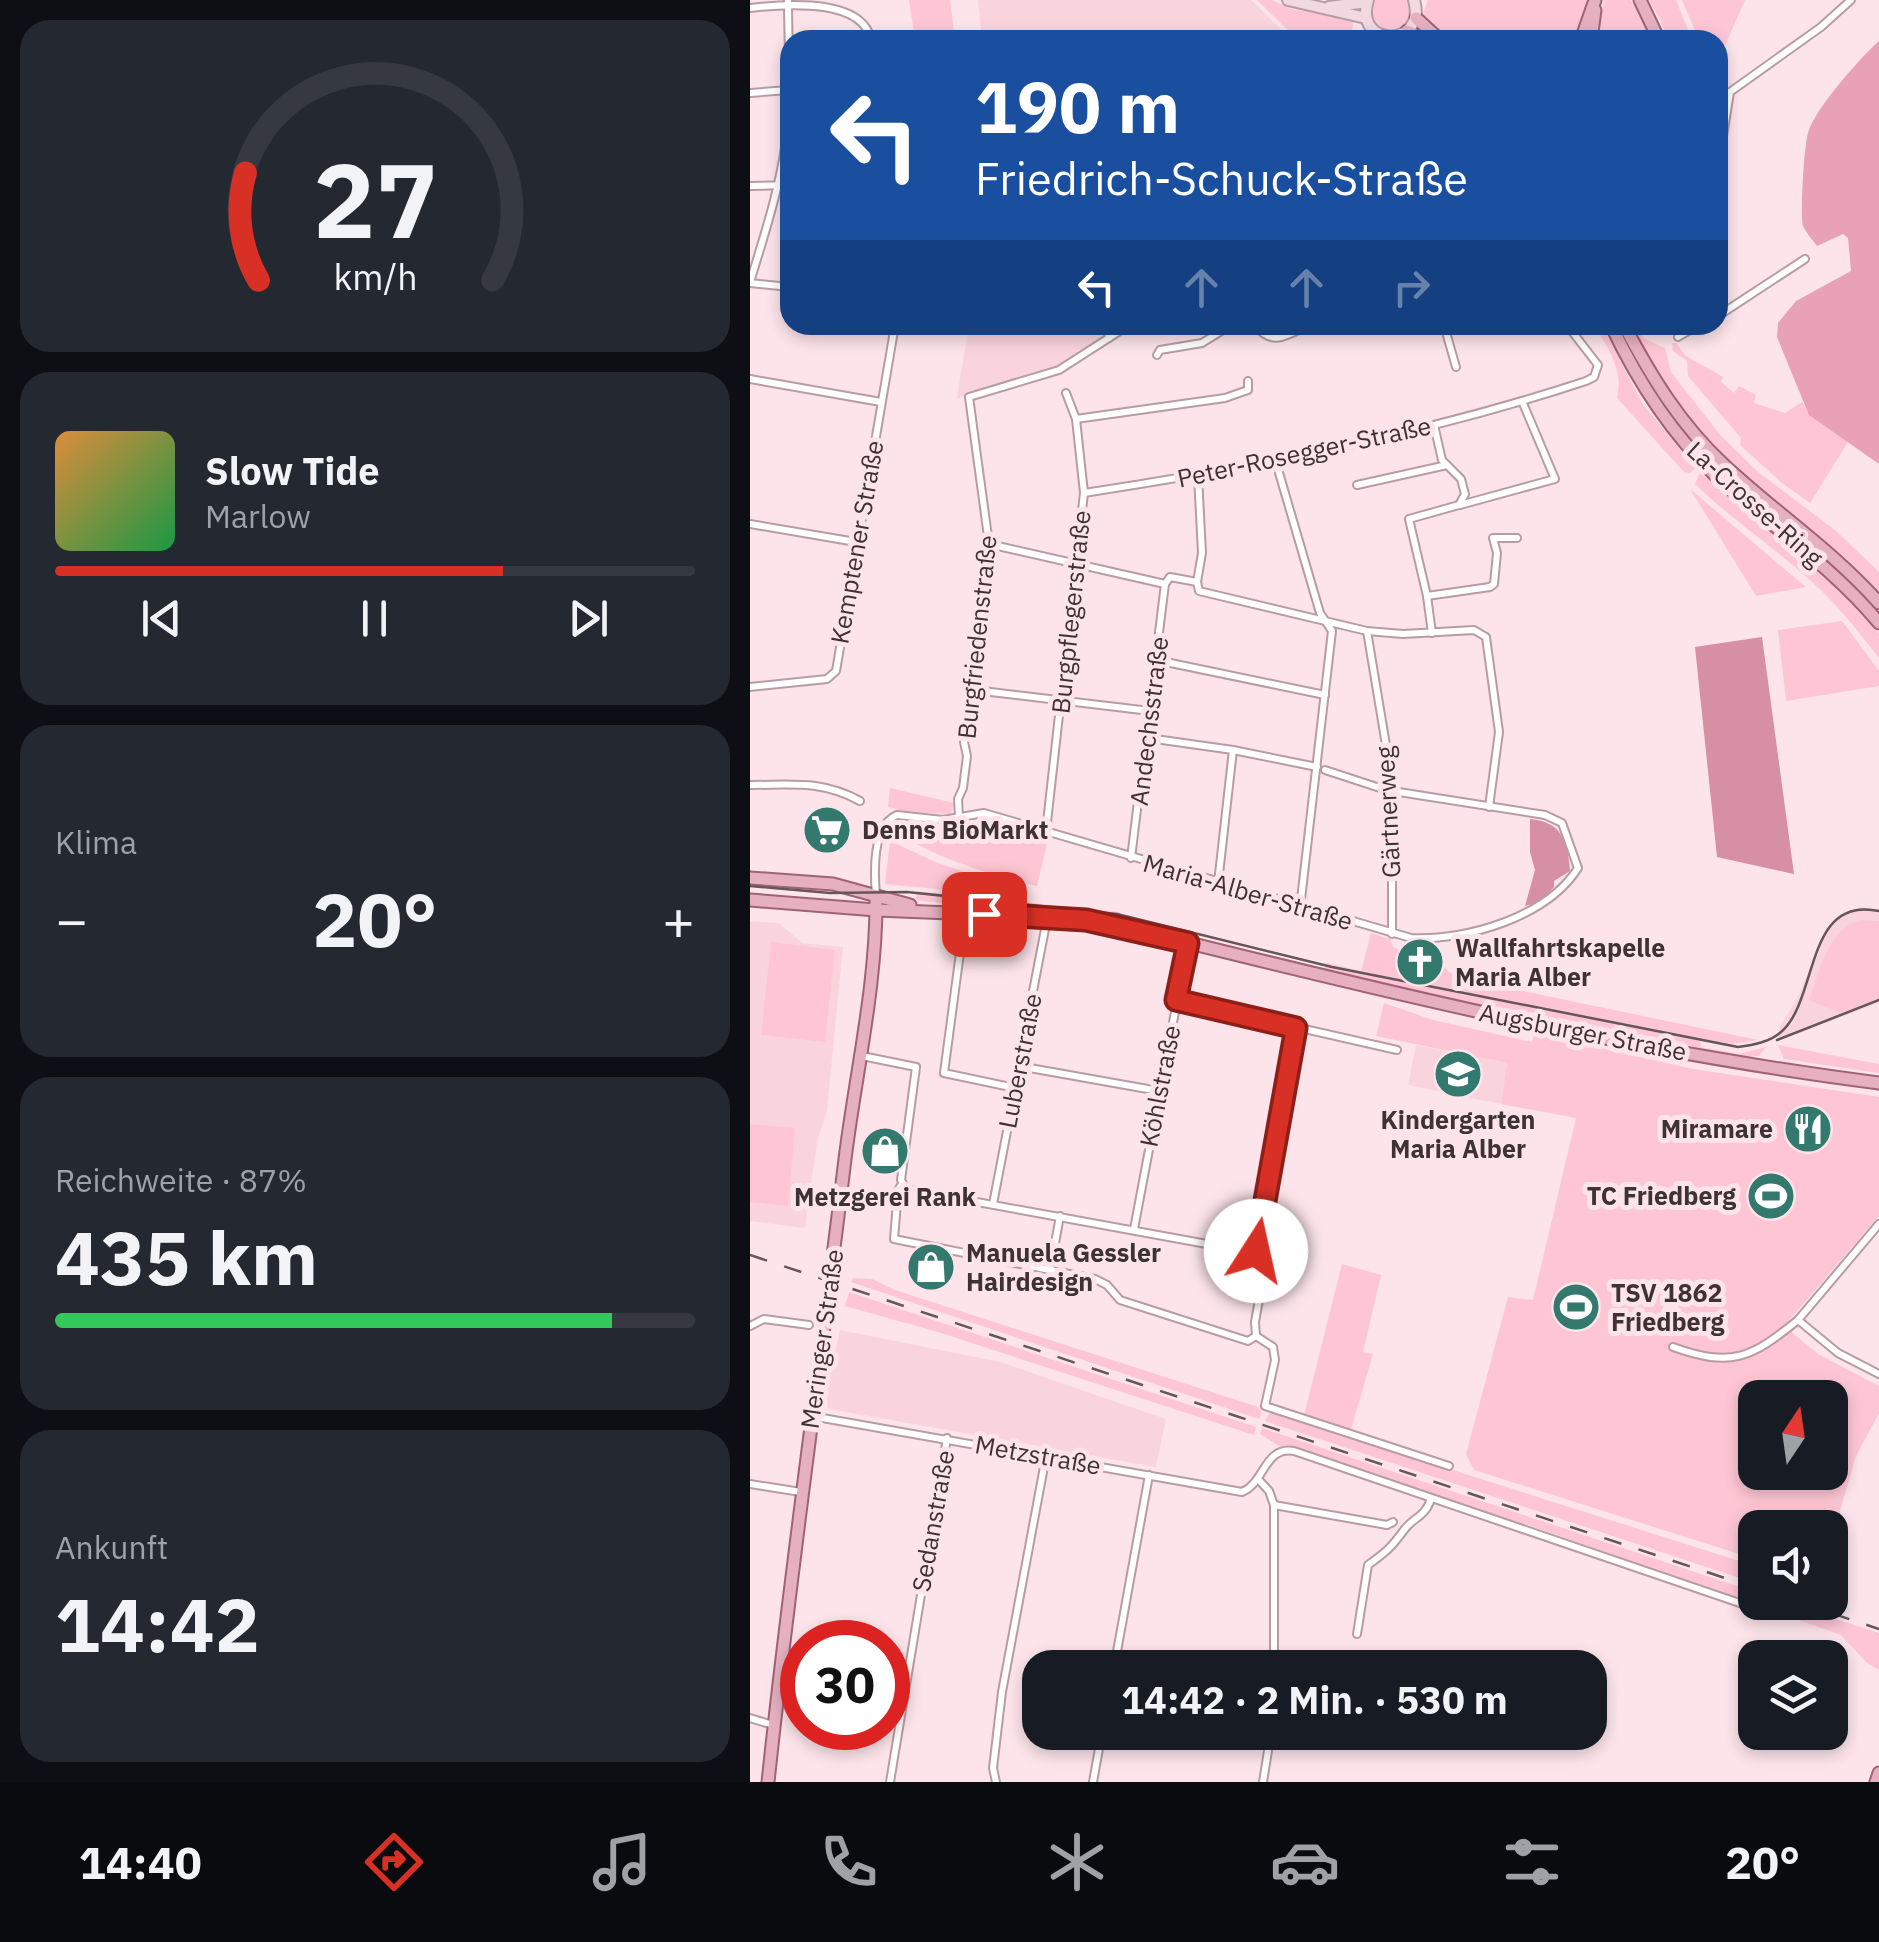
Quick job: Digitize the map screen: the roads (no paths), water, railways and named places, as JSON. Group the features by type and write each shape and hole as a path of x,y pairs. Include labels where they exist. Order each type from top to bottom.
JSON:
{"main road":[{"path":"1288,0 1366,18"},
{"path":"1408,30 1416,18 1414,0"},
{"path":"1585,30 1596,0"},
{"path":"1592,30 1596,0"},
{"path":"1640,0 1654,30"},
{"path":"1323,8 1368,1 1366,18 1373,30"},
{"path":"1416,18 1429,30"},
{"name":"La-Crosse-Ring","path":"1617,335 1655,404 1696,454 1834,574 1879,623"},
{"name":"La-Crosse-Ring","path":"1630,335 1664,394 1704,444 1827,550 1879,603"},
{"path":"750,878 832,884 876,903"},
{"path":"750,900 876,903"},
{"name":"Augsburger Straße","path":"876,903 928,911 1110,924 1588,1035 1879,1083"},
{"name":"Meringer Straße","path":"768,1782 850,1117 862,1056 876,903"},
{"path":"1876,1782 1879,1772"}],"street":[{"path":"1728,105 1730,92 1821,27 1851,0"},
{"path":"750,8 788,2 847,3 865,17 869,30"},
{"path":"788,2 788,30"},
{"path":"750,93 780,91"},
{"path":"780,176 750,282 780,286"},
{"path":"750,186 779,183"},
{"path":"1728,310 1806,259"},
{"name":"Kemptener Straße","path":"750,687 834,676 893,335"},
{"path":"1109,335 1114,335"},
{"path":"1157,355 1160,350 1183,349 1215,335"},
{"path":"1262,335 1278,340 1288,335"},
{"path":"1447,335 1456,367"},
{"name":"Peter-Rosegger-Straße","path":"1084,494 1275,460 1522,401 1594,377 1598,366 1575,335"},
{"name":"Burgfriedenstraße","path":"959,817 958,798 967,756 964,742 974,690 975,646 982,631 984,608 980,596 989,544 969,396 1034,380 1110,338"},
{"path":"750,380 881,402"},
{"path":"1076,419 1225,398 1248,390 1248,381"},
{"name":"Burgpflegerstraße","path":"1046,832 1084,494 1076,419 1066,393"},
{"path":"1432,634 1409,520 1555,479 1522,401"},
{"path":"1434,425 1442,460 1461,479 1465,494 1459,506"},
{"path":"1275,460 1320,613 1332,630 1321,768 1300,908"},
{"path":"1358,485 1446,465"},
{"path":"1148,738 1234,750 1321,768 1392,792 1489,807 1499,732 1486,638 1474,630 1432,634 1368,631 1199,591 1202,553 1198,476"},
{"path":"750,524 856,542"},
{"path":"1427,596 1490,587 1497,568 1493,538 1517,538"},
{"path":"989,544 1165,584 1170,577 1197,582"},
{"name":"Andechsstraße","path":"1131,858 1165,584"},
{"name":"Gärtnerweg","path":"1368,631 1392,792 1392,934"},
{"path":"1156,660 1325,695"},
{"path":"974,690 1150,711"},
{"path":"1218,883 1234,750"},
{"path":"750,785 826,787 860,801"},
{"name":"Maria-Alber-Straße","path":"876,903 882,828 890,817 943,820 984,813 1392,934 1434,939 1496,925 1552,896 1576,873 1578,862 1562,823 1544,815 1489,807"},
{"path":"966,914 944,1073 1020,1089"},
{"name":"Luberstraße","path":"993,1204 1013,1100 1020,1089 1024,1066 1020,1058 1047,917"},
{"name":"Köhlstraße","path":"1134,1229 1188,943"},
{"path":"1176,1000 1397,1050"},
{"path":"1256,1251 1296,1028"},
{"path":"862,1056 916,1068 894,1239 1096,1279 1120,1300 1248,1340 1256,1336"},
{"path":"1024,1066 1159,1091"},
{"path":"902,1184 906,1189 1267,1255 1256,1336"},
{"path":"1050,1270 1060,1216"},
{"path":"1673,1347 1725,1360 1740,1358 1780,1336 1879,1224"},
{"path":"750,1326 764,1319 809,1325"},
{"path":"1798,1320 1838,1354 1879,1374"},
{"path":"1256,1336 1273,1348 1265,1406 1449,1466"},
{"name":"Metzstraße","path":"812,1416 1242,1492 1258,1479 1270,1458 1285,1450 1738,1603"},
{"name":"Sedanstraße","path":"890,1782 947,1438"},
{"path":"996,1782 1002,1692 1046,1456"},
{"path":"1117,1650 1149,1474"},
{"path":"1258,1479 1269,1490 1274,1504 1274,1650"},
{"path":"750,1484 802,1492"},
{"path":"1357,1634 1368,1565 1399,1542 1404,1529 1426,1514 1430,1499"},
{"path":"1274,1504 1387,1525 1393,1522"},
{"path":"750,1718 774,1725"},
{"path":"1094,1782 1099,1750"},
{"path":"1264,1782 1268,1750"}],"tram line":[{"path":"750,886 830,893 907,892 1117,914 1332,967 1738,1047 1772,1038 1793,1017 1816,954 1837,919 1855,910 1879,911"},
{"path":"1777,1040 1879,1000"}],"railway":[{"path":"750,1255 1738,1582"},
{"path":"1848,1619 1879,1629"}],"place":[{"name":"Denns BioMarkt","path":"827,830"},
{"name":"Wallfahrtskapelle Maria Alber","path":"1420,962"},
{"name":"Kindergarten Maria Alber","path":"1458,1074"},
{"name":"Miramare","path":"1808,1129"},
{"name":"Metzgerei Rank","path":"885,1151"},
{"name":"TC Friedberg","path":"1771,1196"},
{"name":"Manuela Gessler Hairdesign","path":"931,1267"},
{"name":"TSV 1862 Friedberg","path":"1576,1307"}]}
